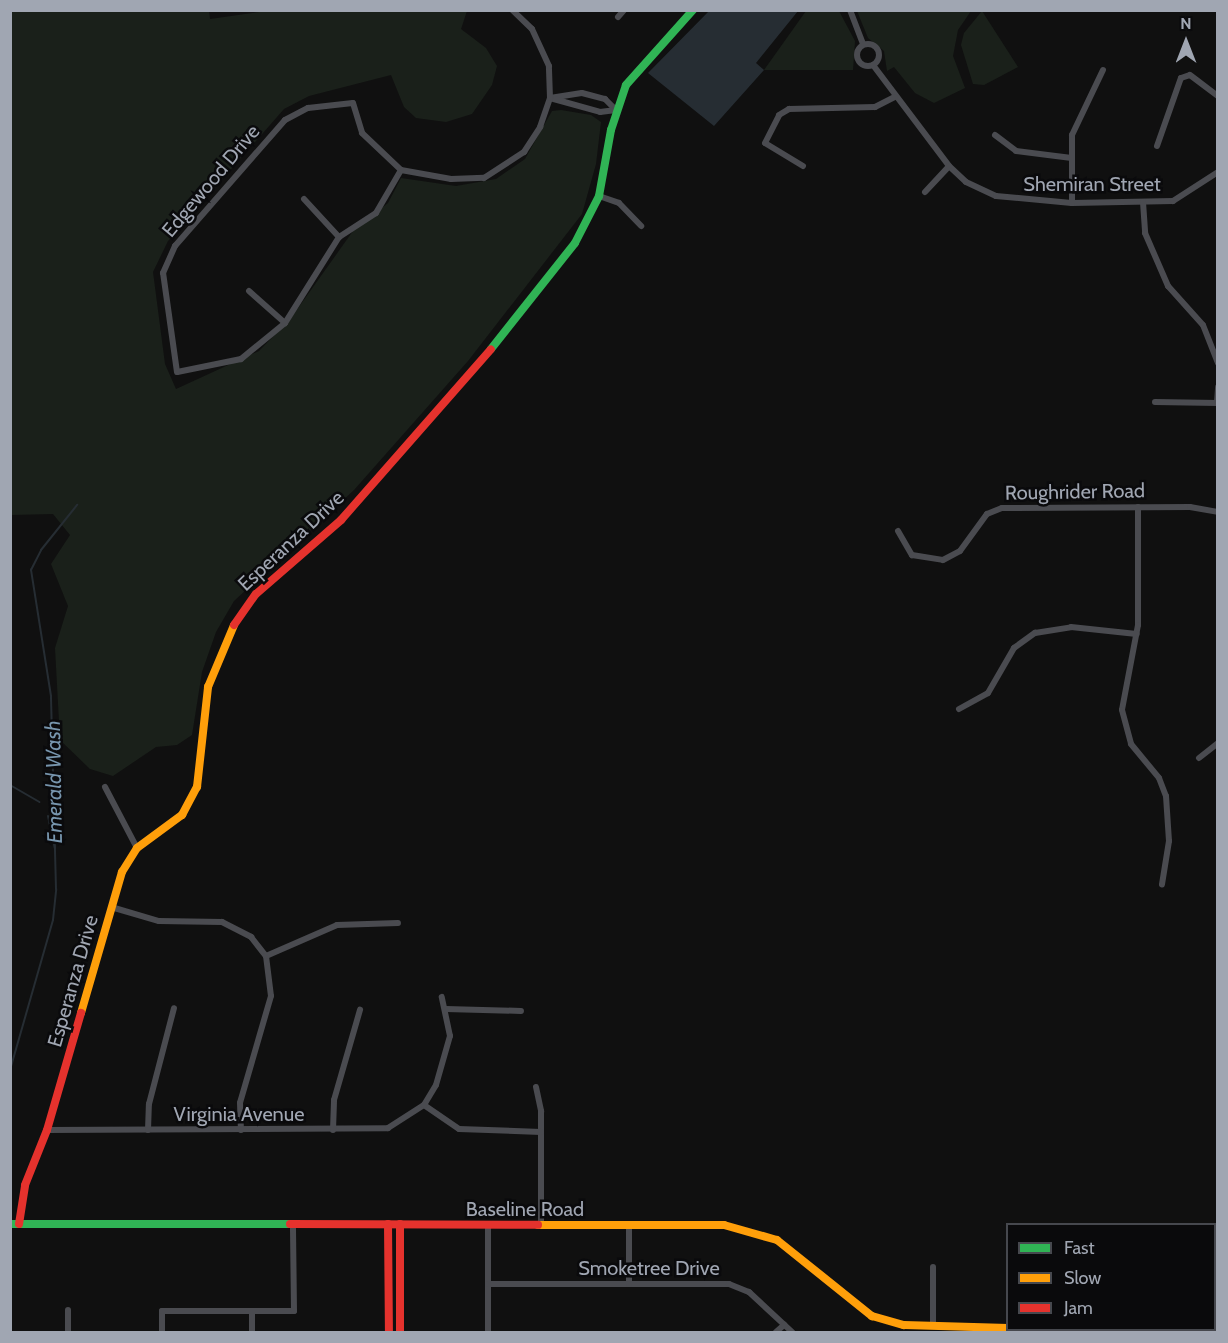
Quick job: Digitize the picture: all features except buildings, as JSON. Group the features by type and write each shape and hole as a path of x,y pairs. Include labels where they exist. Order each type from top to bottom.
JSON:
{"main road":[{"name":"Esperanza Drive","path":"15,1224 25,1185 47,1130 126,862 137,848 170,827 192,800 201,772 214,662 239,614 341,520 456,392 575,243 599,196 616,110 639,67 693,10"},
{"name":"Baseline Road","path":"15,1224 724,1226 762,1233 800,1256 843,1297 872,1316 933,1326 1006,1328"},
{"path":"388,1224 389,1332"},
{"path":"400,1224 400,1332"}],"street":[{"path":"249,291 285,323 339,237 376,213 401,170 470,181 506,167 540,127 550,98 549,66 542,47 512,10"},
{"path":"618,16 624,10"},
{"name":"Shemiran Street","path":"850,10 863,44 878,50 873,64"},
{"name":"Shemiran Street","path":"863,44 856,53 858,61 873,64 895,97 949,166 966,182 996,196 1072,203 1173,201 1218,172"},
{"path":"1072,203 1072,135 1103,70"},
{"path":"1157,146 1181,78 1190,75 1216,93"},
{"path":"550,98 576,93 604,99 616,110"},
{"path":"576,93 572,97 576,106"},
{"path":"803,166 765,143 779,115 789,109 875,107 895,97"},
{"path":"550,98 600,112 616,110"},
{"name":"Edgewood Drive","path":"285,323 240,359 177,372 163,273 175,246 285,120 308,108 353,103 362,133 401,170"},
{"path":"995,135 1016,151 1072,158"},
{"path":"925,192 949,166"},
{"path":"599,196 619,203 641,226"},
{"path":"304,199 339,237"},
{"path":"1143,202 1145,233 1168,286 1209,337 1218,363"},
{"path":"1209,337 1218,333"},
{"path":"1155,402 1217,403 1218,387"},
{"path":"1138,507 1137,634 1122,710 1131,744 1159,778 1166,796 1169,841 1162,884"},
{"name":"Roughrider Road","path":"898,531 912,555 943,560 960,551 987,514 1002,508 1138,507 1218,512"},
{"path":"959,709 988,693 1014,648 1035,633 1071,627 1137,634"},
{"path":"1199,758 1216,748"},
{"path":"105,787 137,848"},
{"path":"111,907 159,921 222,922 251,937 266,956 271,996 240,1102 241,1130"},
{"path":"266,956 337,925 398,923"},
{"path":"442,997 450,1036 436,1085 424,1105 459,1129 541,1132"},
{"path":"148,1130 149,1104 174,1008"},
{"path":"446,1009 521,1011"},
{"path":"333,1130 334,1100 360,1010"},
{"path":"536,1087 541,1132 541,1225"},
{"name":"Virginia Avenue","path":"47,1130 388,1128 424,1105"},
{"path":"162,1332 162,1311 294,1311 293,1225"},
{"path":"488,1225 488,1332"},
{"path":"629,1226 629,1284"},
{"path":"933,1268 933,1326"},
{"name":"Smoketree Drive","path":"488,1284 738,1286 792,1332"},
{"path":"68,1310 68,1332"},
{"path":"252,1311 252,1332"},
{"path":"776,1332 784,1325"}],"shaded area":[{"path":"209,10 210,19 273,10 467,11 461,29 486,48 497,66 492,85 472,114 446,122 416,118 404,107 391,75 309,96 284,109 168,241 153,272 165,364 176,389 259,351 291,318 353,231 388,203 401,178 456,186 496,179 525,159 552,111 561,110 591,115 601,122 596,164 582,214 468,361 354,490 234,601 216,632 202,672 192,735 177,745 156,747 113,776 90,769 60,740 55,648 68,606 51,564 70,535 53,514 11,515 10,11"},
{"path":"709,11 798,11 756,63 764,70 714,126 648,73"},
{"path":"806,11 839,11 855,41 853,70 764,70"},
{"path":"857,11 971,11 958,30 953,56 965,88 934,103 915,93 894,67 887,71 884,51 868,38"},
{"path":"982,11 1018,67 984,85 973,84 961,45 964,33"}],"waterway":[{"name":"Emerald Wash","path":"10,1070 53,920 56,889 51,696 31,570 41,550 77,505"},
{"path":"10,785 39,802"},
{"name":"Emerald Wash","path":"48,816 55,848"}],"traffic: fast":[{"path":"491,349 575,243 599,196 611,130 626,85 693,10"},
{"path":"10,1224 290,1224"}],"traffic: slow":[{"path":"81,1013 122,872 137,848 182,815 197,787 208,687 234,625"},
{"path":"538,1225 724,1225 777,1240 872,1316 904,1325 1006,1328"}],"traffic: jam":[{"path":"234,625 256,594 341,520 491,349"},
{"path":"19,1224 25,1185 47,1130 81,1013"},
{"path":"290,1224 538,1225"},
{"path":"388,1224 389,1332"},
{"path":"400,1224 400,1332"}]}
